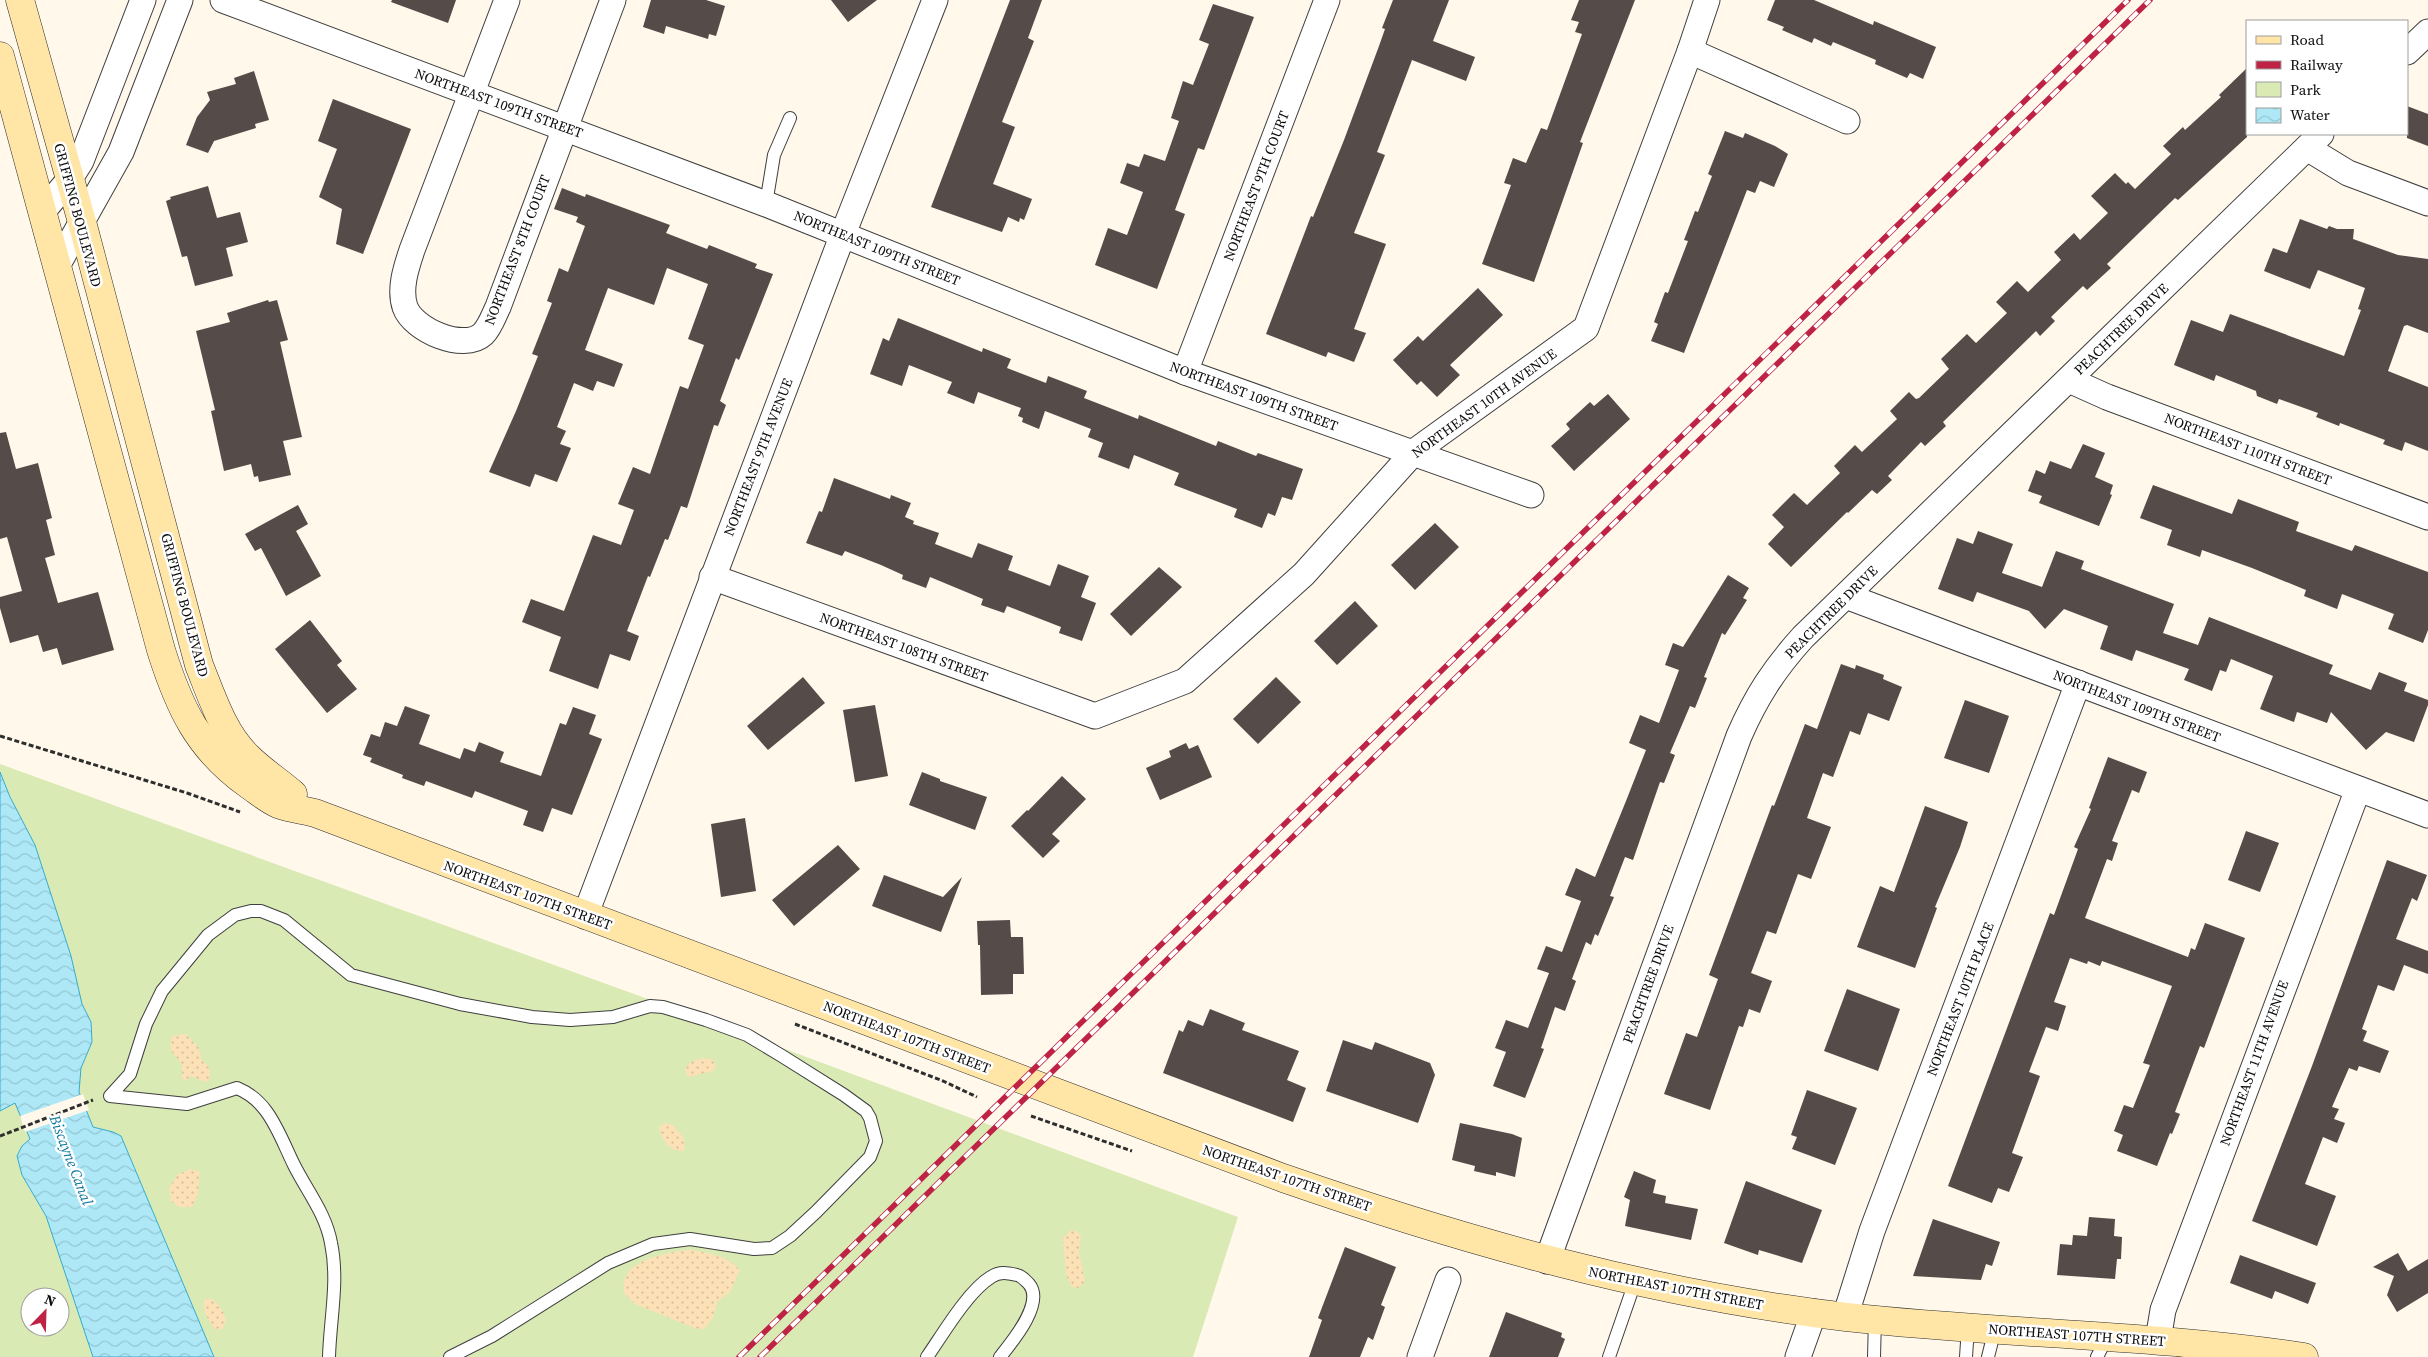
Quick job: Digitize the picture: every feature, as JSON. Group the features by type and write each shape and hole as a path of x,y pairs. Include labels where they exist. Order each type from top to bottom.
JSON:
{"street":[{"name":"GRIFFING BOULEVARD","path":"20,0 82,222 199,665 223,722 240,749 315,813"},
{"path":"43,212 69,180 81,160 143,0"},
{"path":"57,266 121,152 180,0"},
{"name":"NORTHEAST 109TH STREET","path":"223,0 766,204 1185,372 1414,452 1530,495"},
{"name":"NORTHEAST 8TH COURT","path":"507,0 412,250 404,280 405,307 410,317 419,327 435,334 464,340 475,339 484,333 498,307 613,0"},
{"name":"NORTHEAST 9TH AVENUE","path":"585,916 843,234 935,0"},
{"name":"NORTHEAST 9TH COURT","path":"1185,372 1327,0"},
{"name":"NORTHEAST 10TH AVENUE","path":"1095,716 1185,680 1304,574 1414,452 1586,328 1690,51 1707,0"},
{"path":"2408,51 2428,32"},
{"path":"1690,51 1847,122"},
{"path":"0,56 161,650 184,711 192,728 212,754 243,781 277,804 315,813"},
{"path":"52,118 76,126 96,121"},
{"path":"2314,141 2348,173 2428,203"},
{"name":"PEACHTREE DRIVE","path":"1547,1261 1752,706 1766,682 1784,659 1846,596 2314,141"},
{"name":"NORTHEAST 110TH STREET","path":"2069,380 2428,517"},
{"name":"NORTHEAST 108TH STREET","path":"712,577 1095,716"},
{"name":"NORTHEAST 109TH STREET","path":"1846,596 2428,815"},
{"name":"NORTHEAST 10TH PLACE","path":"1845,1316 1872,1231 2078,683"},
{"name":"NORTHEAST 11TH AVENUE","path":"2158,1340 2163,1310 2358,789"},
{"name":"NORTHEAST 107TH STREET","path":"315,813 1283,1178 1410,1221 1547,1261 1635,1282 1718,1298 1875,1320 1995,1329 2102,1347 2158,1340 2304,1357"},
{"path":"1420,1357 1448,1280"},
{"path":"1798,1357 1814,1312"}],"lane":[{"path":"766,204 774,155 790,118"},
{"path":"329,1357 334,1292 331,1243 326,1225 311,1193 275,1125 260,1103 237,1088 187,1104 110,1096 130,1074 146,1024 157,998 208,935 235,915 261,911 284,920 351,976 460,1004 532,1017 570,1020 613,1017 650,1006 664,1007 693,1015 747,1036 844,1095 866,1111 870,1118 876,1141 870,1157 816,1212 790,1236 772,1248 754,1249 690,1239 653,1244 608,1263 492,1336 450,1357"},
{"path":"927,1357 974,1292 993,1276 1002,1272 1020,1275 1031,1287 1034,1298 1019,1331 1000,1357"},
{"path":"1609,1357 1635,1282"},
{"path":"1874,1357 1875,1320"},
{"path":"1966,1357 1968,1327"},
{"path":"1988,1357 1995,1329"}],"path":[{"path":"0,736 187,793 246,815"},
{"path":"790,1022 943,1081 977,1097"},
{"path":"0,1136 88,1101"}],"green space":[{"path":"0,764 747,1035 1238,1217 1193,1357 0,1357"}],"sand":[{"path":"186,1034 199,1048 201,1059 209,1067 210,1079 206,1082 190,1076 188,1080 184,1080 182,1077 182,1065 172,1053 170,1047 172,1036"},
{"path":"704,1058 713,1060 716,1066 713,1071 688,1077 685,1069 692,1061"},
{"path":"664,1123 673,1125 684,1138 685,1148 683,1151 674,1150 664,1141 659,1128"},
{"path":"191,1169 200,1172 198,1195 192,1207 179,1207 171,1201 169,1188 178,1174"},
{"path":"1071,1230 1081,1235 1079,1253 1085,1281 1079,1288 1072,1287 1066,1275 1063,1238"},
{"path":"691,1250 724,1258 740,1270 730,1292 717,1302 713,1318 704,1329 697,1329 635,1304 624,1293 626,1276 638,1264 656,1256"},
{"path":"206,1298 214,1300 224,1314 226,1321 222,1329 216,1330 208,1319 204,1306"}],"water":[{"name":"Biscayne Canal","path":"0,772 10,797 35,845 71,956 82,1004 91,1022 92,1042 81,1068 79,1092 93,1127 121,1136 214,1357 93,1357 46,1216 22,1175 17,1156 22,1146 30,1139 15,1103 0,1111"}],"pier":[{"path":"83,1094 89,1110 25,1132 20,1116"}],"building":[{"path":"392,0 456,0 448,23 391,2"},
{"path":"651,0 706,0 725,6 716,36 709,34 708,39 666,26 664,34 643,27"},
{"path":"831,0 877,0 848,22"},
{"path":"1010,0 1042,0 1028,38 1034,41 1002,122 1015,127 993,184 1032,199 1024,220 1020,218 1019,222 1008,217 1002,232 931,207"},
{"path":"1393,0 1449,0 1433,41 1475,57 1466,81 1412,60 1377,152 1385,155 1354,233 1386,244 1354,329 1366,333 1354,362 1328,352 1326,357 1266,334 1311,216 1313,217 1344,140 1385,29 1382,28"},
{"path":"1579,0 1635,0 1580,142 1583,143 1534,282 1482,264 1511,185 1504,183 1513,158 1526,163 1541,128 1547,130 1582,34 1575,32 1579,22 1571,20"},
{"path":"1775,0 1814,0 1873,25 1874,21 1936,47 1923,79 1910,73 1907,78 1875,64 1876,60 1833,42 1831,46 1814,38 1812,43 1782,30 1784,27 1767,20"},
{"path":"1213,4 1254,17 1204,150 1198,148 1175,210 1185,214 1157,289 1095,265 1108,228 1127,235 1143,192 1120,183 1127,163 1139,167 1144,154 1165,161 1179,121 1171,118 1183,81 1193,85 1209,44 1199,40"},
{"path":"2246,69 2247,137 2178,200 2175,198 2107,264 2111,268 2087,290 2083,286 2051,317 2055,321 2040,336 2036,331 1943,422 1946,426 1925,446 1921,442 1888,476 1892,480 1877,494 1872,490 1791,567 1768,544 1784,527 1772,515 1794,493 1807,505 1840,473 1834,466 1855,445 1862,452 1897,419 1890,411 1909,392 1916,399 1919,398 1949,369 1941,359 1967,334 1976,343 2007,313 1996,302 2017,281 2028,292 2061,260 2054,252 2074,233 2080,240 2108,213 2091,196 2115,173 2126,184 2128,182 2135,189 2171,154 2163,146 2183,127 2185,130 2221,97 2219,95"},
{"path":"254,71 269,120 255,124 256,128 214,141 208,153 186,145 197,117 210,100 207,92 236,84 234,78"},
{"path":"333,99 411,129 363,254 336,244 342,209 319,197 337,149 318,141"},
{"path":"2408,106 2428,114 2428,146 2407,138"},
{"path":"1725,131 1743,138 1745,133 1788,154 1774,187 1760,181 1755,193 1747,190 1684,353 1651,341 1658,324 1654,322 1665,292 1668,293 1688,241 1684,240 1695,211 1698,212 1712,176 1708,174"},
{"path":"208,186 217,218 240,212 248,242 226,248 233,276 195,286 187,256 182,257 166,201 171,199 170,197"},
{"path":"562,188 585,197 586,194 670,225 666,233 707,249 709,245 757,264 755,268 773,274 739,360 736,358 720,401 726,405 718,426 714,425 687,508 681,506 668,540 665,539 650,577 648,576 627,631 639,636 630,661 610,654 598,689 549,671 561,637 522,622 531,599 564,611 593,535 621,545 634,510 618,504 633,467 650,474 680,386 688,389 704,345 688,339 708,284 667,268 654,305 608,288 585,350 623,364 614,387 597,381 593,391 574,383 557,427 566,431 560,444 571,448 557,482 535,474 530,487 489,472 538,356 532,354 552,303 547,301 559,268 568,272 585,226 576,222 578,217 554,209"},
{"path":"2300,219 2327,229 2329,226 2337,229 2354,229 2353,239 2398,255 2428,259 2428,333 2407,325 2404,326 2388,371 2428,387 2428,451 2405,442 2402,451 2383,444 2385,440 2340,423 2339,426 2316,417 2318,413 2279,399 2277,404 2257,396 2256,391 2216,375 2214,381 2174,365 2191,320 2223,332 2230,314 2344,356 2361,310 2358,309 2365,288 2318,270 2310,289 2264,271 2273,248 2287,253"},
{"path":"1478,288 1503,315 1450,365 1460,375 1437,397 1421,381 1417,385 1393,360 1418,336 1423,341"},
{"path":"268,300 269,302 277,300 288,340 280,342 302,437 283,441 291,475 259,482 258,476 254,477 251,464 224,471 211,411 215,410 196,331 230,322 227,313"},
{"path":"898,318 982,352 983,348 1011,359 1007,368 1046,383 1048,376 1087,391 1084,398 1138,419 1139,415 1216,446 1218,441 1256,456 1258,453 1303,469 1292,500 1282,497 1275,516 1268,513 1262,528 1234,517 1237,509 1174,485 1179,473 1134,455 1129,469 1098,457 1103,443 1088,437 1091,429 1045,411 1039,429 1022,422 1023,418 1018,416 1021,408 978,392 974,404 947,393 952,382 909,365 902,386 870,374 883,338 889,341"},
{"path":"1608,394 1630,419 1574,471 1551,446 1570,429 1566,424 1590,402 1594,406"},
{"path":"6,432 16,469 38,463 52,518 46,520 55,555 45,558 58,603 98,592 114,650 62,665 57,648 43,652 38,635 10,643 0,608 0,597 22,591 7,537 0,539 0,433"},
{"path":"2083,444 2105,453 2095,477 2113,485 2110,494 2112,495 2099,526 2039,503 2042,496 2028,491 2036,470 2045,474 2050,461 2071,469"},
{"path":"834,478 890,499 891,495 911,503 905,517 914,521 913,524 939,533 935,544 972,558 978,543 1013,556 1008,570 1050,586 1058,564 1089,576 1081,597 1096,603 1082,641 1059,633 1061,627 1007,606 1004,613 981,605 983,599 930,577 926,588 902,579 903,575 845,551 842,556 806,543 819,511 822,512"},
{"path":"2153,485 2232,514 2238,499 2299,522 2296,531 2352,551 2355,545 2428,572 2428,630 2423,643 2388,629 2394,614 2342,594 2337,609 2304,596 2306,590 2252,568 2202,550 2200,557 2167,545 2172,530 2140,518"},
{"path":"298,505 308,524 296,531 321,576 286,596 261,548 255,551 245,534"},
{"path":"1435,523 1459,547 1415,590 1391,565"},
{"path":"1978,531 2013,544 2002,573 2042,587 2056,551 2084,561 2081,569 2174,604 2163,633 2198,645 2209,617 2333,665 2329,674 2371,690 2379,672 2407,683 2404,691 2428,700 2428,705 2414,742 2386,732 2366,750 2331,712 2327,723 2297,712 2294,722 2260,709 2273,676 2231,659 2226,672 2220,670 2212,691 2184,680 2189,669 2136,650 2132,661 2100,649 2108,626 2064,609 2045,629 2029,611 1977,592 1973,602 1938,589 1957,538 1973,544"},
{"path":"1159,567 1182,587 1131,636 1110,614"},
{"path":"1728,575 1749,588 1743,598 1747,600 1725,635 1722,633 1704,677 1707,678 1695,708 1690,706 1670,753 1675,755 1664,783 1660,782 1633,860 1625,857 1610,896 1614,897 1598,936 1595,934 1591,945 1586,942 1572,979 1576,981 1565,1011 1555,1007 1541,1048 1544,1049 1525,1098 1493,1086 1506,1052 1495,1048 1506,1020 1528,1028 1549,973 1537,969 1546,946 1562,952 1581,901 1565,895 1576,868 1595,877 1626,801 1646,750 1629,743 1640,715 1659,723 1679,670 1665,665 1673,643 1683,647"},
{"path":"1355,601 1378,626 1337,665 1314,641"},
{"path":"310,620 342,661 337,665 357,689 327,713 275,649"},
{"path":"1841,664 1855,669 1856,665 1884,675 1883,679 1902,687 1889,721 1868,713 1860,735 1850,731 1833,777 1823,773 1807,818 1831,827 1811,879 1798,874 1776,934 1767,931 1751,973 1772,981 1760,1013 1749,1009 1743,1027 1739,1026 1710,1110 1664,1094 1686,1033 1697,1037 1718,979 1709,975 1772,805 1774,806 1805,724 1817,729"},
{"path":"803,677 825,703 768,750 747,726"},
{"path":"1276,677 1301,702 1258,744 1233,719"},
{"path":"1965,700 2009,716 1989,773 1944,758"},
{"path":"875,705 888,776 855,782 843,710"},
{"path":"405,706 430,715 419,744 460,759 464,748 475,752 479,742 504,752 500,762 541,776 560,723 566,725 573,707 596,715 589,734 602,739 572,815 552,808 543,832 523,825 528,811 475,791 472,798 426,781 424,786 402,778 403,775 370,762 372,758 363,755 371,734 380,737 385,722 397,726"},
{"path":"1186,743 1189,749 1198,745 1212,777 1160,800 1146,768 1171,757 1169,751"},
{"path":"2108,757 2147,772 2139,793 2132,790 2112,841 2118,843 2112,861 2107,859 2085,918 2188,957 2191,948 2195,950 2205,923 2245,938 2204,1048 2200,1046 2175,1112 2180,1114 2157,1166 2117,1151 2123,1135 2114,1131 2124,1105 2133,1108 2150,1065 2143,1063 2172,986 2102,961 2100,966 2088,961 2087,964 2070,958 2054,1002 2066,1006 2058,1031 2046,1027 2029,1072 2040,1076 2012,1153 2023,1157 2009,1192 1998,1188 1992,1203 1948,1186 2050,913 2054,915 2078,849 2074,847 2091,809 2089,808"},
{"path":"922,772 940,779 940,781 987,797 975,830 909,805"},
{"path":"1062,776 1086,799 1052,834 1060,841 1043,858 1011,826"},
{"path":"1925,806 1968,822 1960,847 1935,907 1937,908 1915,968 1857,947 1880,886 1894,892"},
{"path":"745,818 756,891 721,897 711,824"},
{"path":"2246,831 2279,843 2260,892 2228,880"},
{"path":"838,845 860,869 794,926 772,900"},
{"path":"2387,860 2427,875 2417,901 2412,898 2396,939 2428,951 2428,974 2404,965 2394,991 2378,985 2362,1029 2367,1031 2363,1041 2389,1051 2380,1073 2359,1066 2357,1071 2349,1068 2332,1107 2339,1109 2334,1119 2345,1123 2337,1143 2323,1137 2305,1184 2336,1196 2317,1246 2252,1221 2312,1066"},
{"path":"884,875 943,897 962,877 941,932 872,906"},
{"path":"1010,920 1011,937 1023,937 1024,974 1013,974 1013,994 981,995 980,945 978,945 977,921"},
{"path":"1847,989 1900,1009 1878,1071 1824,1051"},
{"path":"1210,1009 1245,1023 1242,1030 1299,1051 1287,1080 1306,1088 1293,1122 1163,1073 1179,1030 1183,1032 1188,1020 1203,1026"},
{"path":"1343,1040 1372,1050 1375,1042 1430,1063 1435,1075 1418,1123 1326,1091"},
{"path":"1807,1090 1857,1108 1835,1165 1792,1149 1797,1137 1791,1135"},
{"path":"1460,1123 1512,1134 1522,1138 1515,1177 1496,1172 1496,1176 1474,1171 1475,1166 1452,1160"},
{"path":"1634,1171 1656,1180 1653,1193 1666,1196 1665,1203 1698,1209 1691,1240 1625,1226 1630,1200 1624,1197"},
{"path":"1746,1181 1822,1210 1802,1263 1759,1250 1758,1255 1724,1243"},
{"path":"2089,1217 2115,1219 2114,1236 2122,1237 2121,1259 2117,1259 2115,1279 2057,1275 2060,1244 2072,1245 2073,1235 2087,1236"},
{"path":"1933,1219 2000,1242 1992,1266 1986,1264 1981,1280 1913,1276"},
{"path":"1345,1247 1396,1267 1381,1305 1385,1307 1373,1340 1368,1337 1360,1357 1309,1357 1322,1320 1318,1318"},
{"path":"2398,1253 2408,1271 2428,1259 2428,1293 2397,1312 2387,1295 2394,1276 2373,1267"},
{"path":"2240,1255 2316,1283 2308,1304 2275,1291 2272,1299 2230,1283"},
{"path":"1506,1312 1562,1333 1561,1337 1565,1339 1558,1357 1489,1357"}],"railway":[{"path":"739,1357 2128,0"},
{"path":"760,1357 2150,0"}]}
